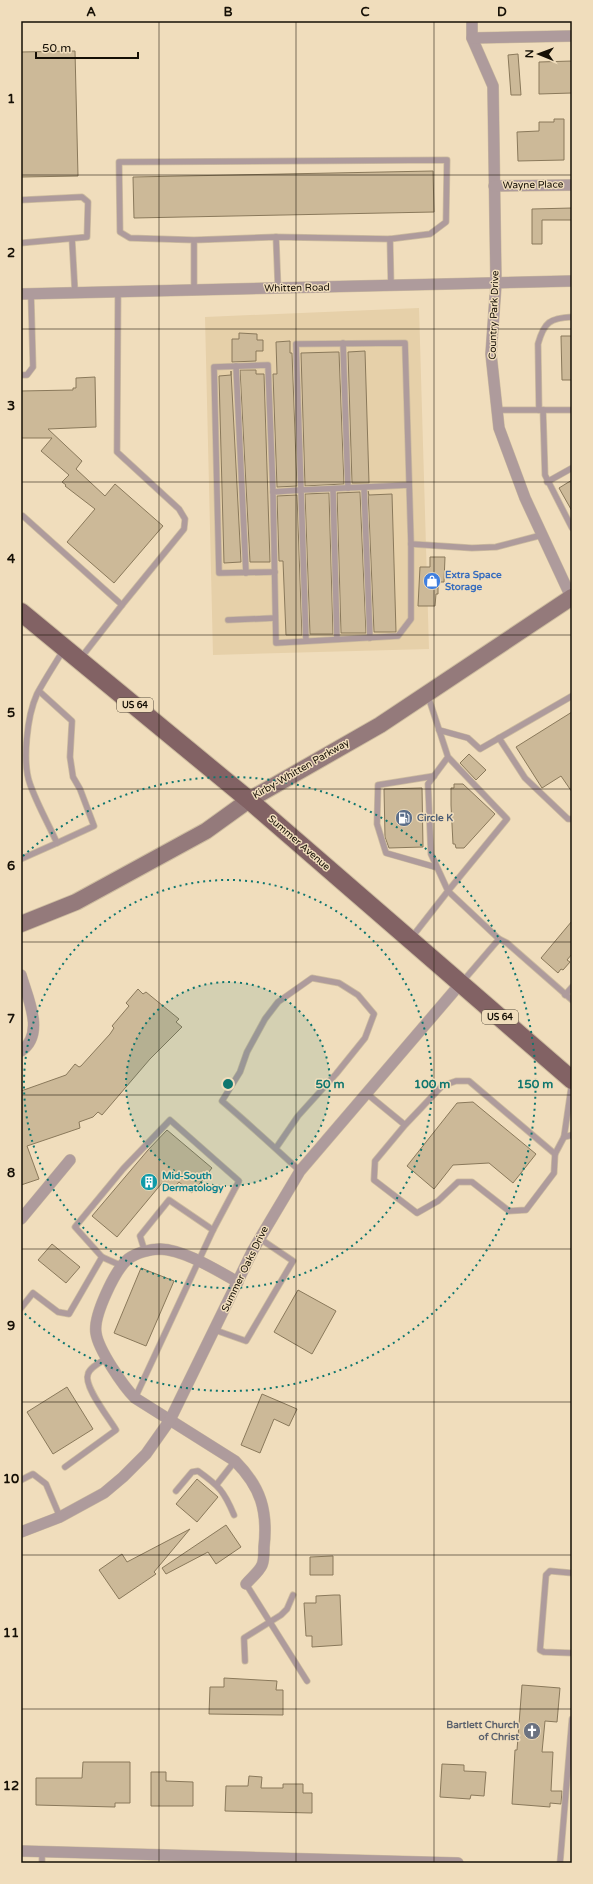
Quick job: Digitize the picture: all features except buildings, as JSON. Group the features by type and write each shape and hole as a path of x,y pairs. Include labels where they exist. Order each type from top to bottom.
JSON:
{"main road":[{"name":"Kirby-Whitten Parkway","path":"21,924 76,902 206,831 249,800 380,724 571,600"},
{"name":"Summer Avenue","path":"21,612 249,800 572,1080"}],"street":[{"name":"Country Park Drive","path":"472,21 472,38 493,86 496,284 491,354 499,428 525,498 571,600"},
{"path":"472,38 572,36"},
{"name":"Wayne Place","path":"494,186 572,185"},
{"name":"Whitten Road","path":"26,294 572,281"},
{"path":"21,975 34,1020 33,1035 21,1051"},
{"name":"Summer Oaks Drive","path":"21,1532 60,1517 104,1493 123,1477 146,1454 170,1420 259,1238 300,1171 461,983"},
{"path":"21,1219 70,1160"},
{"path":"238,1282 197,1261 169,1250 158,1249 145,1252 129,1259 122,1266 96,1316 96,1335 99,1345 127,1391 134,1398 235,1461 247,1473 255,1486 262,1501 265,1523 262,1565 246,1584"},
{"path":"21,1851 42,1857 458,1863"}],"lane":[{"path":"447,160 446,222 430,234 390,239 276,237 194,240 130,238 120,232 119,162 447,160"},
{"path":"21,200 82,197 88,202 87,237 21,243"},
{"path":"276,237 278,288"},
{"path":"72,238 75,293"},
{"path":"390,239 391,286"},
{"path":"194,240 194,290"},
{"path":"79,659 184,529 185,519 179,508 117,452 118,291"},
{"path":"21,375 27,375 32,367 26,294"},
{"path":"572,317 558,317 548,322 540,336 538,344 543,463 547,482 572,528"},
{"path":"343,343 348,488"},
{"path":"275,572 219,573 214,367 268,365 273,492 275,572 275,618 276,643 398,636 411,619 411,544 405,343 296,344 306,641"},
{"path":"236,366 246,573"},
{"path":"497,410 572,410"},
{"path":"547,482 572,468"},
{"path":"273,492 409,485"},
{"path":"364,488 370,638"},
{"path":"333,489 337,639"},
{"path":"23,516 122,605"},
{"path":"411,544 472,548 496,547 542,535"},
{"path":"228,620 275,618"},
{"path":"57,842 30,784 27,769 27,740 31,715 39,691 65,648"},
{"path":"21,859 94,826 80,789 73,776 70,758 72,721 39,691"},
{"path":"411,939 507,819 448,757 427,693"},
{"path":"439,730 468,738 480,749 572,696"},
{"path":"499,738 525,778 568,819 572,819"},
{"path":"448,757 428,784 431,854 435,867 448,891 498,939 507,944 572,1000"},
{"path":"434,776 378,785 377,824 386,854 435,867"},
{"path":"461,983 498,939"},
{"path":"276,1148 298,1116 336,1074 365,1038 374,1014 358,995 339,983 312,978 278,1002 256,1033 240,1072 222,1101 300,1171"},
{"path":"565,995 572,987"},
{"path":"555,1154 469,1081 456,1081 442,1086 405,1125 375,1161 374,1180 417,1213 438,1201 458,1182 472,1182 509,1211 526,1210 554,1173 555,1154 564,1137 572,1080"},
{"path":"366,1093 405,1125"},
{"path":"122,1266 102,1256 75,1227 123,1169 170,1120 239,1181 197,1261 134,1398"},
{"path":"564,1137 572,1135"},
{"path":"145,1252 140,1236 169,1200 213,1230"},
{"path":"215,1330 246,1341 294,1261 259,1238"},
{"path":"21,1308 33,1293 58,1312 69,1314 102,1256"},
{"path":"65,1467 116,1430 90,1389 87,1380 91,1369 107,1358"},
{"path":"216,1484 235,1461"},
{"path":"176,1491 192,1472 198,1471 216,1484 226,1496 234,1515"},
{"path":"21,1480 33,1474 46,1484 60,1517"},
{"path":"572,1573 550,1571 546,1575 540,1650 544,1652 572,1653"},
{"path":"246,1584 307,1681"},
{"path":"245,1661 244,1638 270,1622 287,1609 293,1595"},
{"path":"560,1863 572,1719"}],"shaded area":[{"path":"419,308 429,649 213,655 205,317"}],"place":[{"name":"Extra Space Storage","path":"432,581"},
{"name":"Circle K","path":"404,818"},
{"name":"Mid-South Dermatology","path":"149,1182"},
{"name":"Bartlett Church of Christ","path":"532,1731"}]}
